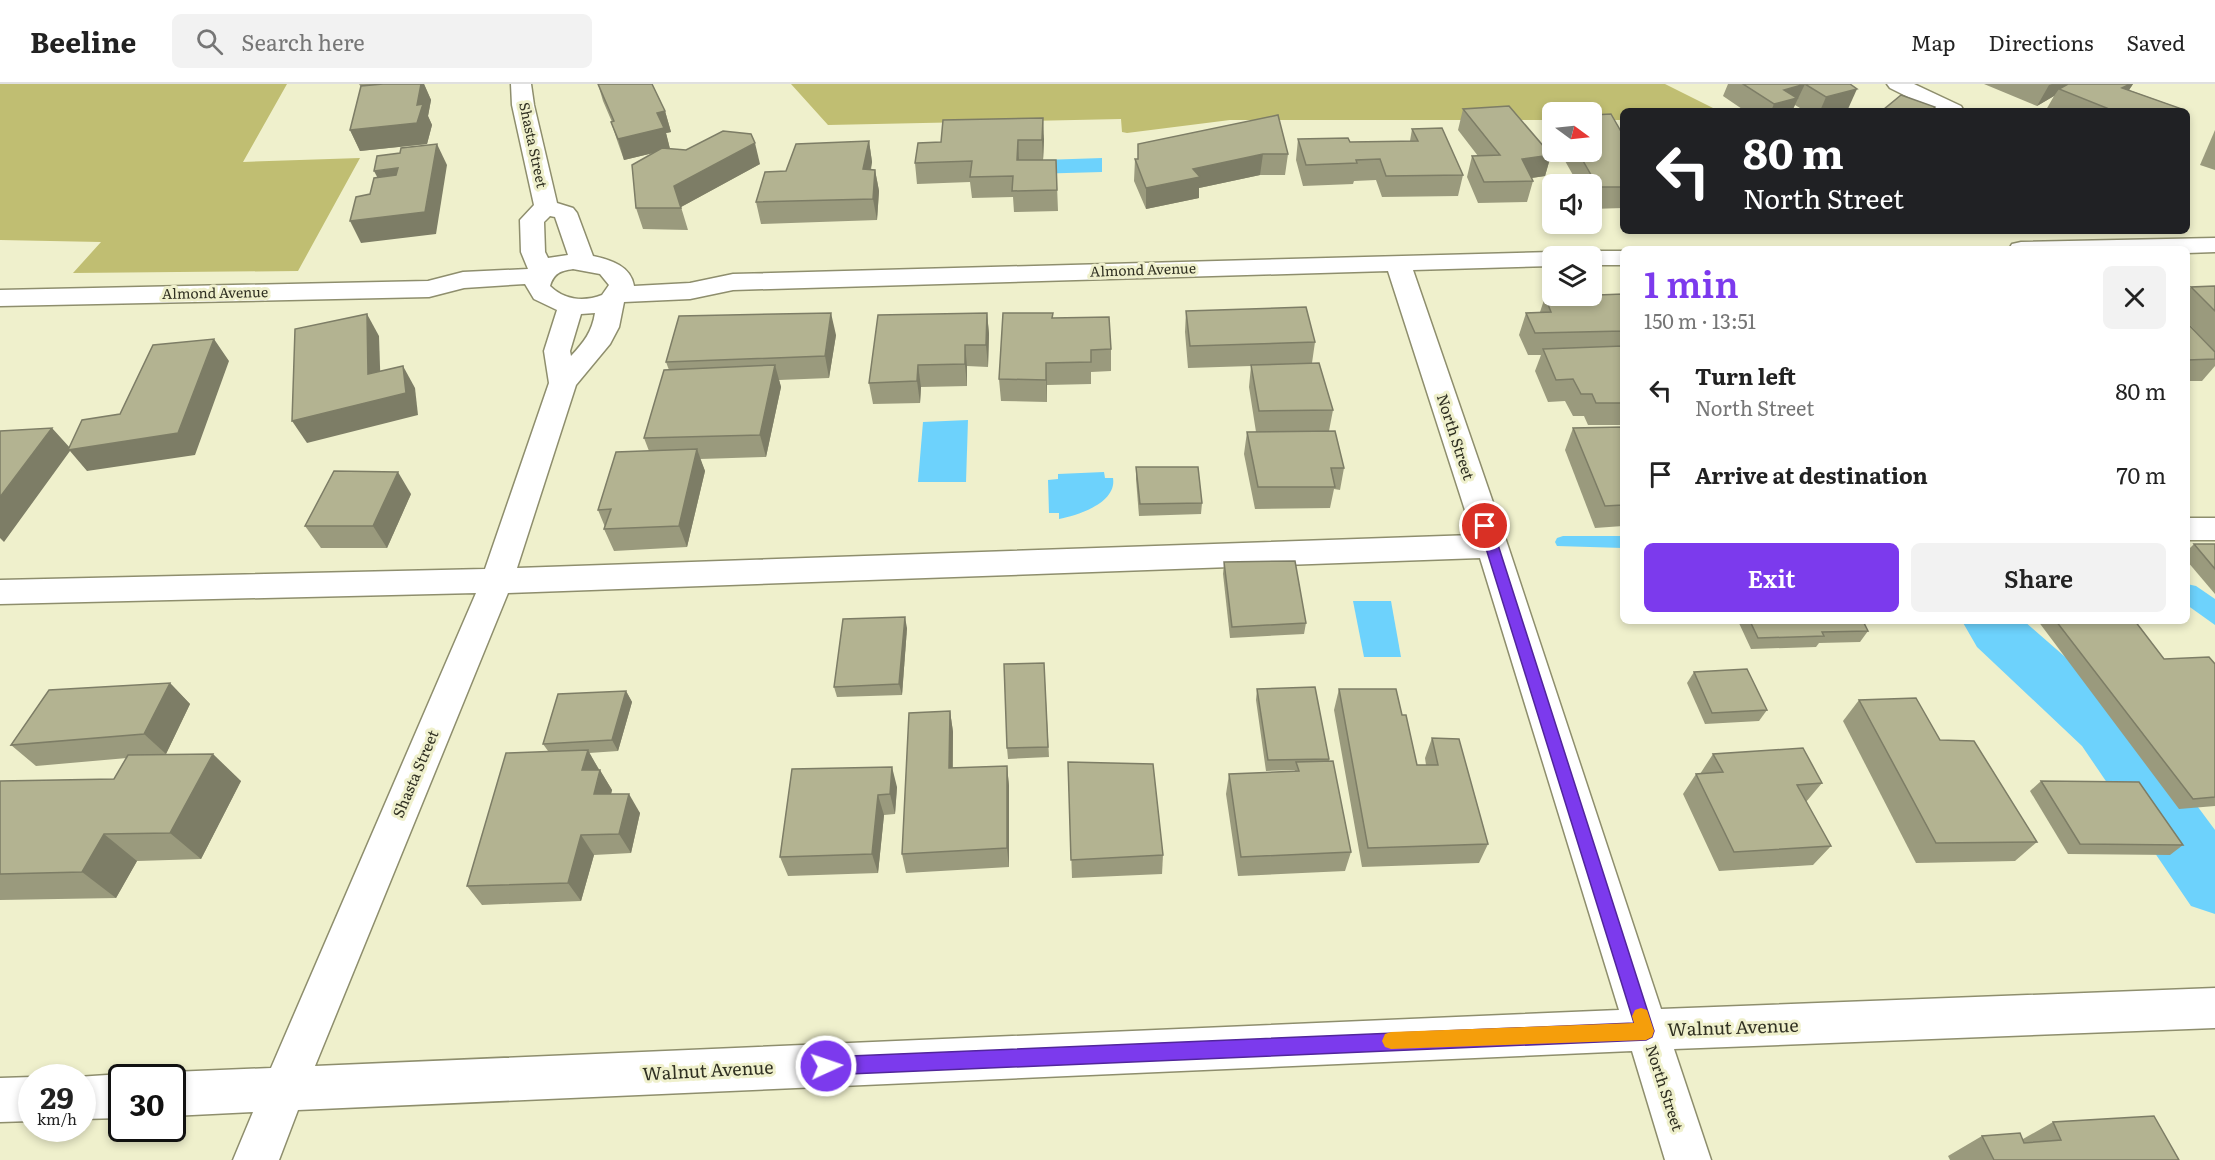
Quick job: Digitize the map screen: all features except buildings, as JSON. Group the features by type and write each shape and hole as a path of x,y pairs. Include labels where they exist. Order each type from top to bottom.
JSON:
{"street":[{"name":"Shasta Street","path":"521,84 523,105 546,207"},
{"path":"1897,84 1947,108"},
{"name":"Shasta Street","path":"546,207 565,213 584,263"},
{"name":"Shasta Street","path":"546,207 532,220 533,252 540,274 537,286 540,292 564,304 557,351 563,382"},
{"path":"2190,226 2213,245"},
{"path":"2165,246 2213,245"},
{"path":"1602,258 1620,258"},
{"name":"Almond Avenue","path":"612,299 632,308 671,292 690,291 733,282 1542,259"},
{"name":"Almond Avenue","path":"0,297 429,289 463,280 540,274 555,264 584,263 607,267 612,299"},
{"name":"North Street","path":"1398,263 1492,546 1688,1160"},
{"name":"Almond Avenue","path":"429,289 445,298 564,304 612,299 702,275 733,282"},
{"name":"Shasta Street","path":"256,1160 282,1091 497,581 563,382 597,344 612,299"},
{"path":"2190,529 2215,529"},
{"path":"0,592 497,581 1492,546"},
{"name":"Walnut Avenue","path":"186,1094 2215,1008"},
{"path":"0,1100 18,1099"}],"shaded area":[{"path":"0,84 287,84 243,162 360,158 298,271 73,273 101,242 0,240"},
{"path":"791,84 1665,84 1713,108 1620,108 1620,120 1602,120 1602,102 1542,102 1542,120 1230,120 1127,133 1122,132 1121,119 828,125"}],"water":[{"path":"1102,158 1102,172 1031,174 1043,160"},
{"path":"968,420 966,482 918,482 923,422"},
{"path":"1104,472 1105,478 1113,478 1113,487 1103,501 1086,511 1059,519 1059,513 1049,513 1048,480 1058,479 1058,474"},
{"path":"2190,585 2196,586 2215,599 2215,625 2190,607"},
{"path":"1353,601 1391,601 1401,657 1364,657"}],"waterway":[{"path":"1563,542 1620,542"},
{"path":"1992,624 2104,728 2215,884"}],"slow traffic":[{"path":"1391,1041 1646,1031 1641,1016"}],"route":[{"path":"826,1066 1228,1047 1646,1031 1485,526"}]}
